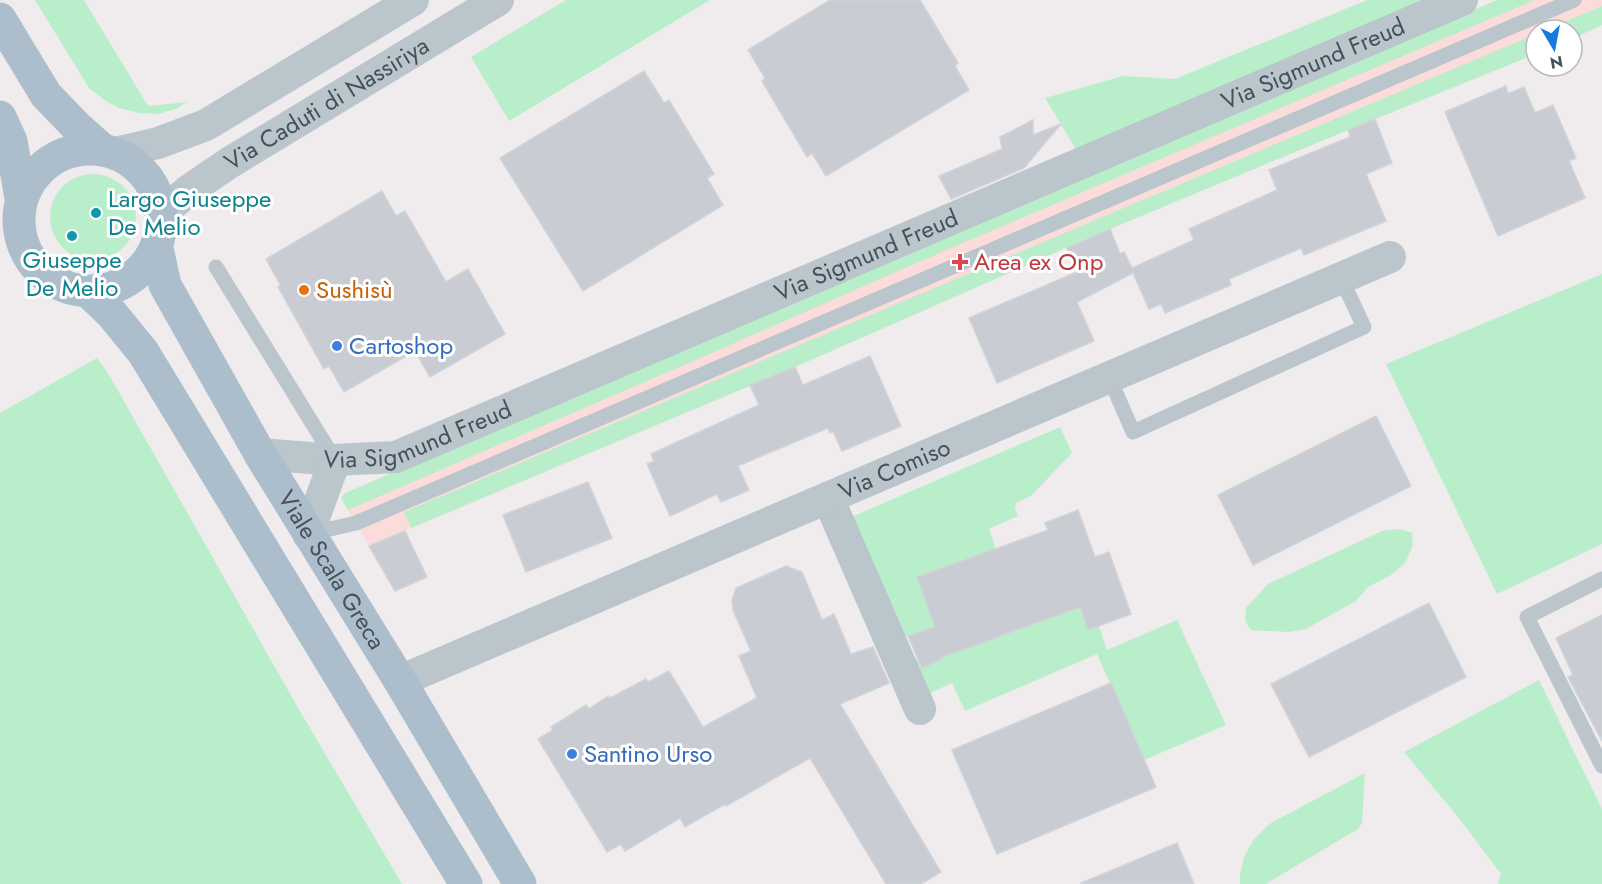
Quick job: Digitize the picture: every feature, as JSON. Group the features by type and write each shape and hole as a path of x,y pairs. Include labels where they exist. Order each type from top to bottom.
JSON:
{"main road":[{"path":"0,19 46,95 77,127 109,151 132,162 147,176 157,194 162,213 157,248 146,266 129,281 110,289 89,292 66,288 47,278 31,262 21,242 18,220 21,198 11,141 0,117"},
{"path":"21,198 34,175 53,158 77,150 109,151"},
{"name":"Viale Scala Greca","path":"157,248 165,285 260,454 400,681 520,884"},
{"name":"Viale Scala Greca","path":"89,292 112,314 143,352 466,884"}],"street":[{"name":"Via Caduti di Nassiriya","path":"109,151 158,143 206,125 413,0"},
{"name":"Via Caduti di Nassiriya","path":"162,213 188,191 229,163 498,0"},
{"name":"Via Sigmund Freud","path":"260,454 335,460 396,457 1462,0"},
{"name":"Via Comiso","path":"400,681 1390,257"},
{"path":"309,534 335,460"},
{"path":"828,498 920,709"}],"lane":[{"path":"309,534 356,523 1574,0"},
{"path":"216,267 335,460"},
{"path":"1109,377 1133,432 1364,327 1341,278"},
{"path":"1602,579 1527,617 1602,766"}],"shaded area":[{"name":"Area ex Onp","path":"1497,0 1602,0 1602,25 1584,33 1584,18 1524,18 1524,59 1086,239 795,367 369,546 341,498 345,493"}],"green space":[{"path":"35,0 84,0 148,106 187,102 176,109 158,114 139,113 119,108 106,101 89,88"},
{"path":"566,0 710,0 509,121 471,57"},
{"path":"1367,0 1426,0 1077,151 1045,98 1123,76 1175,79"},
{"path":"1497,0 1535,0 944,251 348,510 341,498 345,493"},
{"path":"1602,6 1602,25 1584,33 1584,18 1574,18"},
{"path":"1524,39 1524,59 1086,239 795,367 411,528 404,512"},
{"path":"85,174 101,174 124,186 133,200 136,217 133,234 124,248 101,260 85,260 69,253 57,241 50,225 50,209 57,193 69,181"},
{"path":"1602,274 1602,544 1497,594 1386,364"},
{"path":"97,358 108,373 297,706 402,884 0,884 0,413"},
{"path":"1060,427 1072,453 1031,496 1016,503 1015,509 1018,516 989,529 996,549 917,577 942,648 990,640 1080,607 1088,629 1099,626 1107,650 1177,620 1226,725 1144,760 1097,654 965,711 952,683 928,694 913,659 928,652 921,632 903,637 849,518"},
{"path":"1400,529 1412,533 1413,545 1405,563 1391,575 1368,587 1356,601 1306,629 1288,632 1251,630 1245,621 1246,608 1268,584 1382,531"},
{"path":"1539,680 1602,809 1602,884 1498,884 1501,874 1458,817 1404,752"},
{"path":"1365,773 1362,823 1358,829 1266,884 1240,884 1244,857 1254,839 1271,823"}],"building":[{"path":"830,0 920,0 958,63 955,66 969,90 826,176 812,153 807,157 762,81 765,78 748,50"},
{"path":"644,71 664,103 669,100 714,174 707,178 723,205 583,291 500,158"},
{"path":"1506,86 1508,94 1524,87 1535,113 1553,105 1576,158 1569,161 1585,198 1498,236 1445,112"},
{"path":"1375,119 1392,163 1366,174 1386,221 1304,255 1301,248 1229,279 1231,285 1165,313 1161,304 1149,309 1133,273 1077,302 1094,341 997,383 969,318 1077,272 1067,248 1110,229 1120,254 1124,252 1132,268 1194,240 1189,229 1277,190 1269,170 1350,137 1348,130"},
{"path":"1033,120 1033,135 1061,124 1024,168 951,199 939,176 1002,149 1000,137"},
{"path":"382,191 396,216 405,211 446,282 468,269 505,334 430,377 415,351 344,392 329,366 324,369 278,287 281,286 266,259"},
{"path":"870,356 901,426 842,451 833,431 830,433 828,428 738,466 749,490 721,502 717,494 670,516 647,464 654,461 651,454 759,405 750,385 795,367 803,385"},
{"path":"1376,416 1411,486 1253,565 1218,495"},
{"path":"588,482 612,538 526,572 503,515"},
{"path":"1078,510 1095,557 1109,552 1131,614 1088,630 1080,607 940,658 941,660 922,668 908,636 935,627 917,577 1048,530 1045,523"},
{"path":"405,531 427,577 395,591 369,546"},
{"path":"786,566 802,572 822,620 834,614 851,654 873,647 889,683 840,704 941,872 921,884 886,884 810,758 685,827 680,818 625,851 621,844 607,852 538,739 553,730 551,727 586,705 589,709 608,696 610,698 646,679 648,682 669,671 703,727 757,698 739,656 751,651 733,610 732,600 736,588"},
{"path":"1429,603 1466,677 1309,757 1271,684"},
{"path":"1602,615 1602,741 1568,677 1573,675 1556,638"},
{"path":"1111,683 1156,787 997,854 952,750"},
{"path":"1177,843 1194,884 1081,884 1081,883"}],"place":[{"name":"Largo Giuseppe De Melio","path":"96,213"},
{"name":"Giuseppe De Melio","path":"72,236"},
{"name":"Area ex Onp","path":"960,262"},
{"name":"Sushisù","path":"304,290"},
{"name":"Cartoshop","path":"337,346"},
{"name":"Santino Urso","path":"572,754"}]}
